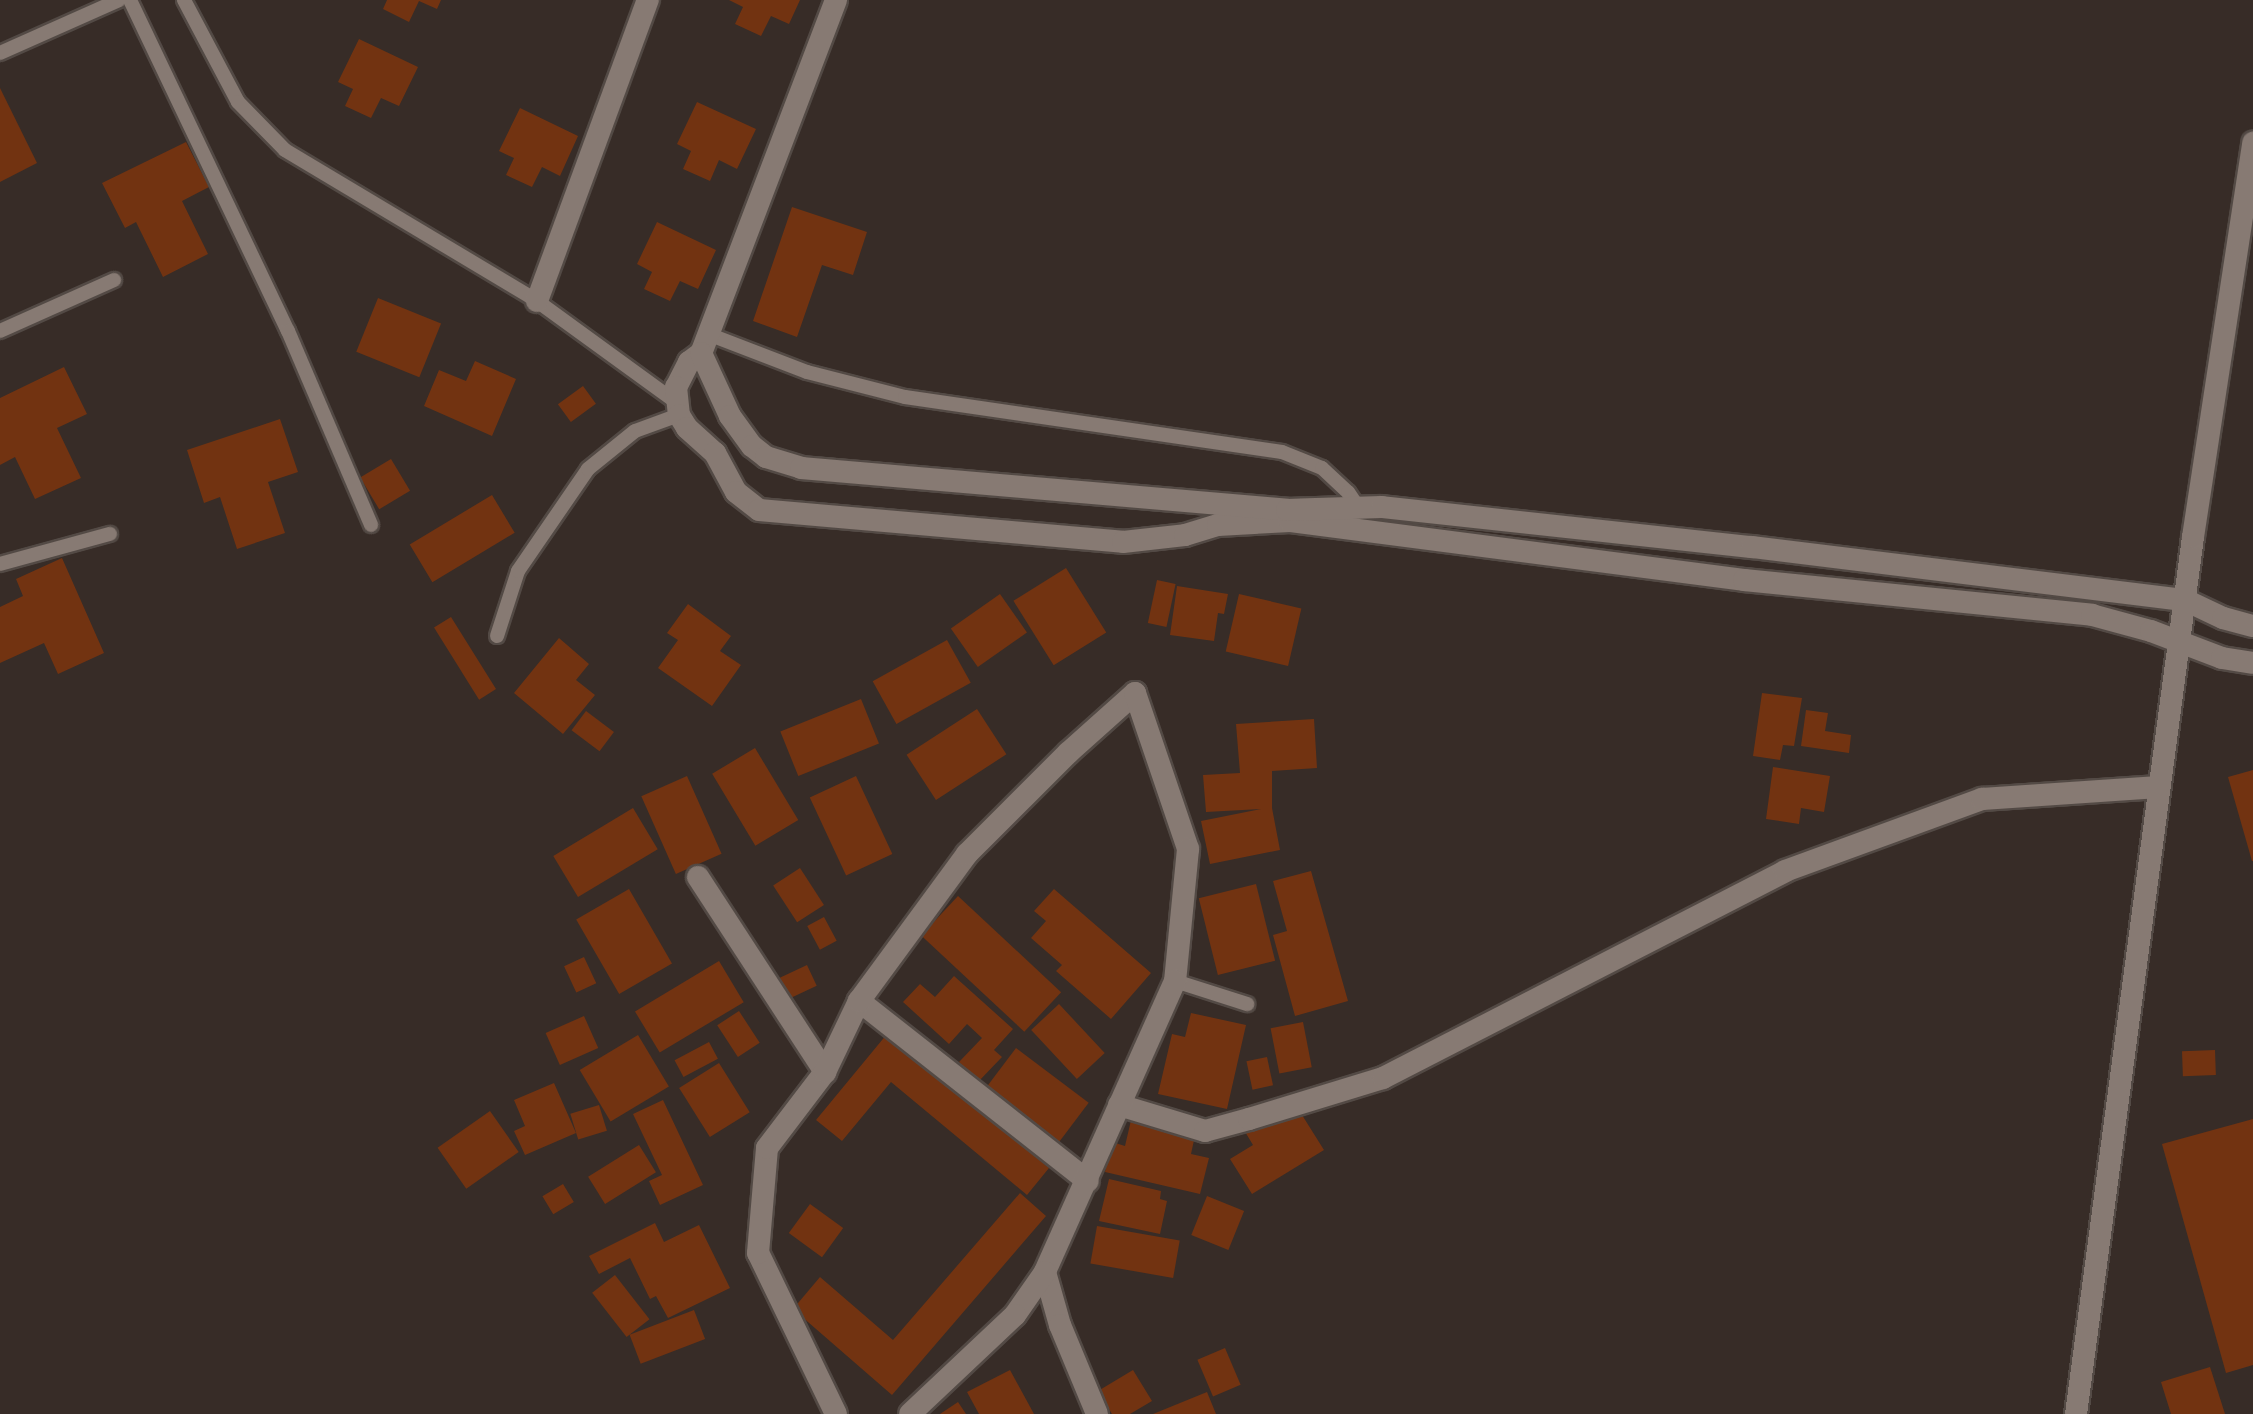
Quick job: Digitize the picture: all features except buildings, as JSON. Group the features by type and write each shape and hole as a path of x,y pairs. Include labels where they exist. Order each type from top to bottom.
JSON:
{"street":[{"path":"537,301 648,0"},
{"path":"836,0 704,344 681,373 678,408 687,428 715,453 736,492 759,510 773,514 1123,542 1185,535 1218,525 1290,521 1744,580 2092,615 2122,621 2222,658 2253,663"},
{"path":"2076,1414 2179,643 2253,143"},
{"path":"704,344 739,432 766,457 784,464 1258,508 1358,507 1836,556 2185,600 2223,618 2253,626"},
{"path":"1744,580 1752,547"},
{"path":"1830,589 1836,556"},
{"path":"836,1414 758,1253 767,1148 825,1072 859,1001 967,854 1068,753 1135,693 1188,849 1175,981 1045,1272 1015,1315 910,1414"},
{"path":"1119,1105 1205,1131 1249,1119 1383,1078 1799,866 1982,799 2159,787"},
{"path":"698,877 825,1072"},
{"path":"859,1001 1088,1181"},
{"path":"1045,1272 1060,1325 1097,1414"}],"lane":[{"path":"0,53 119,0"},
{"path":"130,0 288,331 371,525"},
{"path":"184,0 238,102 285,150 537,301 678,408 635,431 588,469 518,571 497,636"},
{"path":"0,331 114,280"},
{"path":"704,344 905,397 1282,452 1322,468 1342,485 1358,507"},
{"path":"0,564 110,534"},
{"path":"1175,981 1247,1004"}]}
